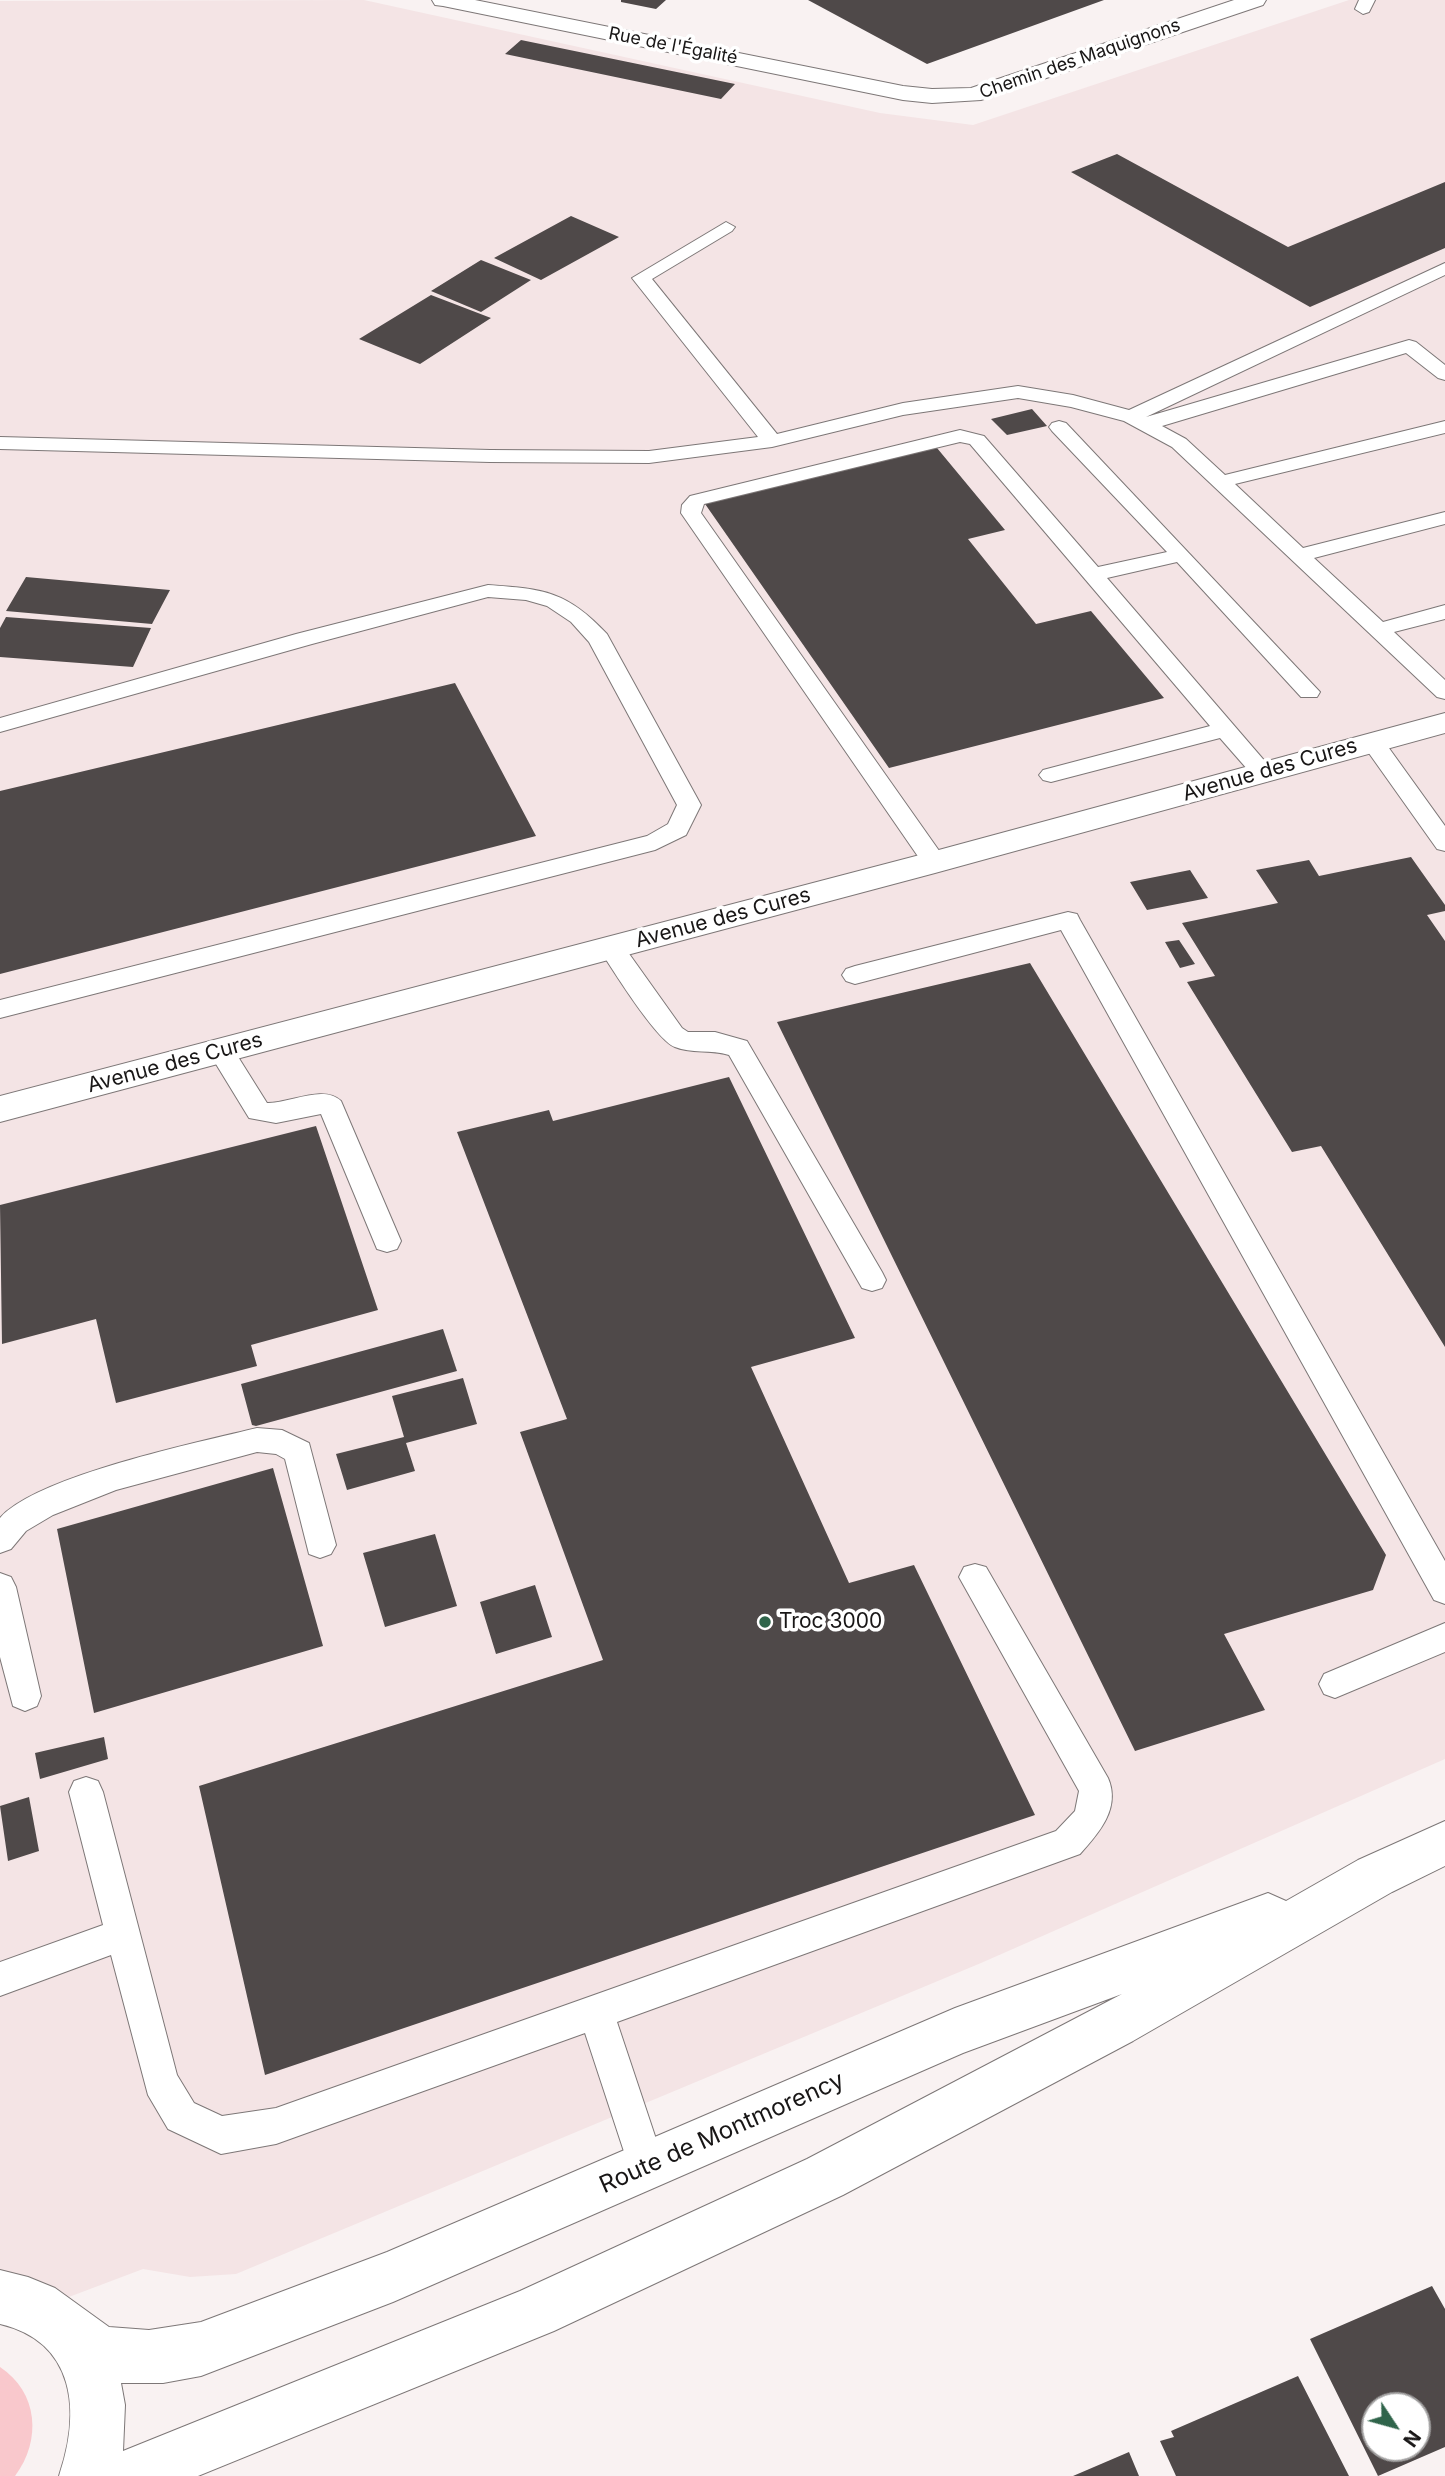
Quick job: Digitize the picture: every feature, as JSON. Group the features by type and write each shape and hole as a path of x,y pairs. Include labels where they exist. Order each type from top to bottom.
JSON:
{"street":[{"name":"Rue de l'Égalité","path":"443,0 903,93"},
{"name":"Chemin des Maquignons","path":"903,93 952,97 974,95 1255,0"},
{"name":"Avenue des Cures","path":"0,1109 935,862 1445,723"},
{"name":"Route de Montmorency","path":"130,2476 535,2312 825,2177 1116,2024 1375,1876 1445,1843"},
{"name":"Route de Montmorency","path":"27,2303 97,2350 115,2355 179,2355 190,2352 393,2276 955,2032 1375,1876"},
{"path":"27,2303 91,2369 100,2415 92,2464 87,2476"}],"lane":[{"path":"726,227 641,278 772,441"},
{"path":"1138,420 1445,268"},
{"path":"1138,420 1409,346 1445,374"},
{"path":"0,443 490,456 649,457 772,441 903,409 1018,392 1073,401 1138,420 1178,443 1445,692"},
{"path":"1059,427 1309,692"},
{"path":"1219,482 1445,427"},
{"path":"935,862 691,513 692,505 697,500 960,436 977,440 1263,773"},
{"path":"1299,555 1445,518"},
{"path":"1092,575 1182,555"},
{"path":"0,725 304,639 488,591 526,594 555,601 579,617 599,639 689,806 678,829 655,842 0,1009"},
{"path":"1378,630 1445,612"},
{"path":"1051,775 1225,729"},
{"path":"1373,742 1445,843"},
{"path":"855,975 1068,920 1445,1590"},
{"path":"611,947 673,1035 684,1041 715,1041 738,1048 872,1280"},
{"path":"221,1051 258,1111 278,1115 320,1104 328,1104 332,1108 387,1241"},
{"path":"0,1540 4,1530 31,1510 83,1488 257,1440 282,1442 298,1452 320,1545"},
{"path":"86,1792 161,2082 181,2116 221,2135 276,2126 1068,1843 1091,1818 1096,1790 975,1577"},
{"path":"0,1587 26,1696"},
{"path":"1335,1684 1445,1637"},
{"path":"0,1979 123,1934"},
{"path":"596,2012 646,2166"}],"shaded area":[{"path":"364,0 880,113 973,125 1349,0 1445,0 1445,1759 981,1963 236,2274 190,2277 143,2269 0,2323 0,1"},
{"path":"0,2367 13,2377 22,2390 32,2417 29,2447 15,2476 0,2476"}],"building":[{"path":"621,0 666,0 656,9"},
{"path":"808,0 1104,0 927,64"},
{"path":"521,40 735,84 721,99 505,54"},
{"path":"1117,154 1288,247 1445,182 1445,248 1310,307 1071,172"},
{"path":"571,216 619,237 541,280 494,258"},
{"path":"481,260 531,280 481,312 431,291"},
{"path":"431,295 491,318 420,364 359,339"},
{"path":"1032,409 1047,426 1007,435 991,419"},
{"path":"937,448 1005,530 968,539 1036,624 1091,611 1164,698 889,768 703,501"},
{"path":"26,577 170,590 152,624 6,611"},
{"path":"6,617 151,628 133,667 0,657 0,628"},
{"path":"455,683 536,836 0,974 0,791"},
{"path":"1411,857 1445,905 1445,911 1427,915 1445,941 1445,1347 1321,1146 1292,1152 1187,982 1215,976 1182,923 1278,903 1256,870 1309,860 1319,876"},
{"path":"1190,870 1208,898 1147,910 1130,882"},
{"path":"1179,940 1195,964 1180,968 1165,942"},
{"path":"1030,963 1386,1555 1373,1590 1224,1634 1265,1710 1135,1751 777,1022"},
{"path":"729,1077 855,1338 751,1367 849,1583 914,1565 1035,1815 265,2075 199,1786 603,1660 520,1432 567,1419 457,1132 549,1110 553,1121"},
{"path":"316,1126 378,1310 251,1345 257,1366 116,1403 96,1319 2,1344 0,1205"},
{"path":"443,1329 457,1371 252,1425 241,1384"},
{"path":"463,1378 477,1424 406,1443 415,1471 347,1490 336,1454 404,1437 392,1396"},
{"path":"273,1468 323,1646 94,1713 57,1529"},
{"path":"435,1534 457,1606 385,1627 363,1553"},
{"path":"535,1585 552,1637 496,1654 480,1602"},
{"path":"104,1737 108,1759 40,1779 35,1753"},
{"path":"29,1797 39,1851 8,1861 0,1806"},
{"path":"1432,2286 1445,2309 1445,2447 1431,2453 1431,2392 1361,2392 1361,2442 1310,2339"},
{"path":"1298,2376 1349,2476 1176,2476 1160,2441 1174,2437 1171,2431"},
{"path":"1129,2452 1139,2476 1073,2476"},
{"path":"1371,2462 1410,2462 1378,2476"}],"place":[{"name":"Troc 3000","path":"765,1622"}]}
